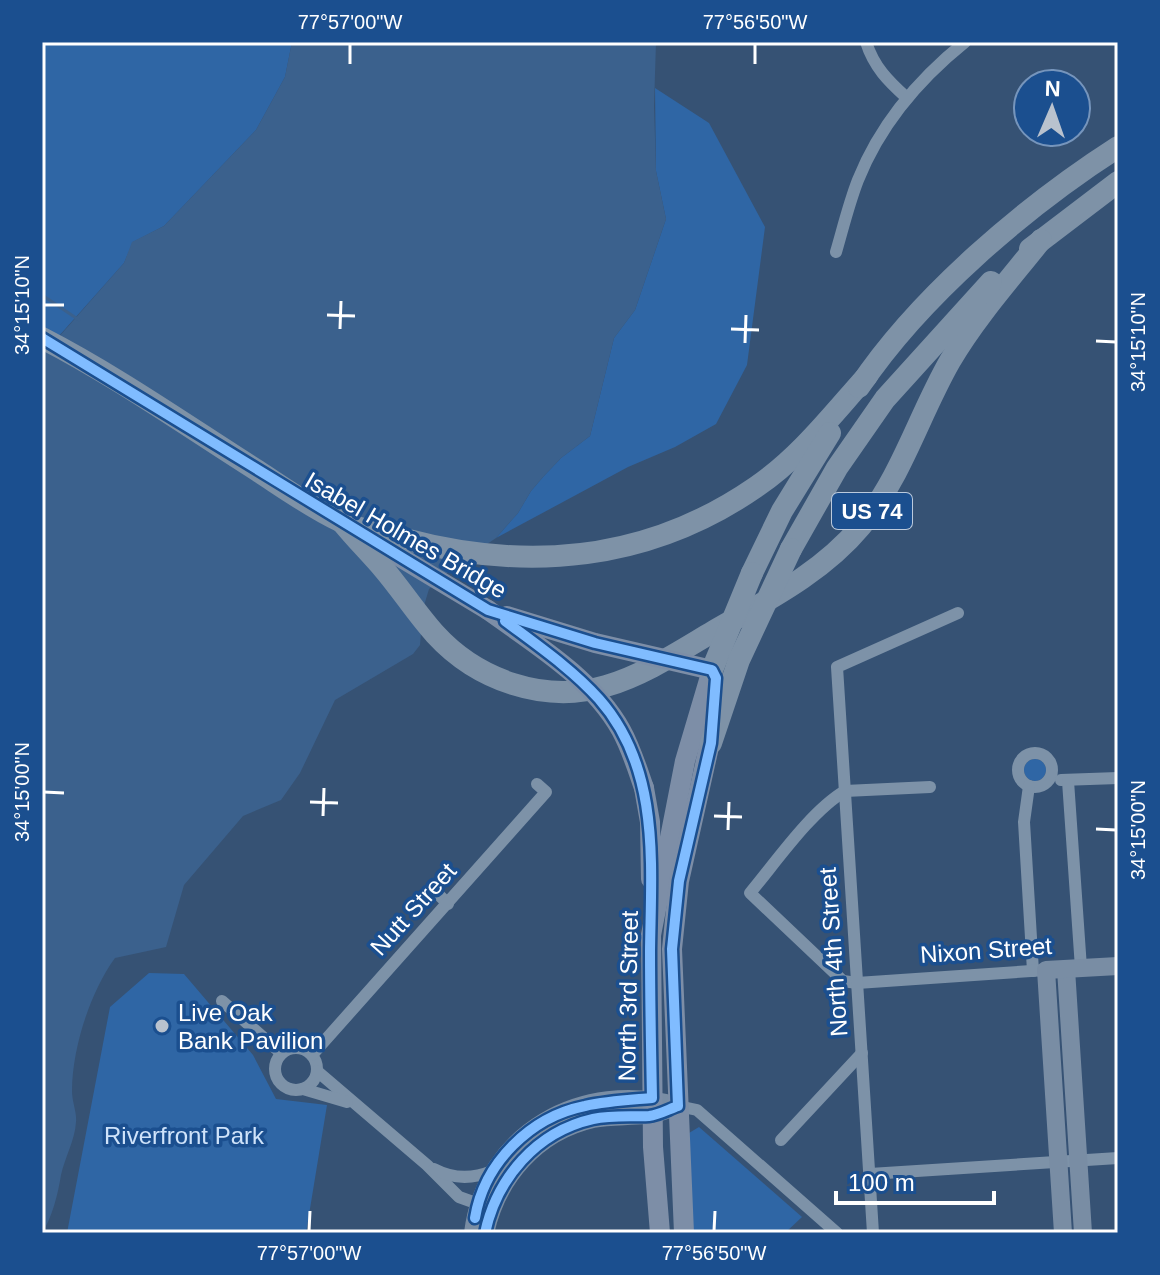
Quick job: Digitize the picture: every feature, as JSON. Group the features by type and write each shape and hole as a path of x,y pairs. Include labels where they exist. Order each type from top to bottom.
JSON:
{"highway":[{"name":"US 74","path":"342,522 455,552 546,558 593,554 641,542 691,522 736,500 780,470 867,376 893,342 990,244 1118,147"},
{"name":"US 74","path":"342,522 381,565 435,634 474,667 500,680 529,689 561,692 607,686 677,653 785,590 826,561 846,542 862,525 886,489 949,362 969,331 1041,240 1118,182"},
{"path":"711,743 739,660 791,549 837,468 885,399 992,281 1041,240"},
{"name":"Isabel Holmes Bridge","path":"42,338 342,522"},
{"path":"712,670 752,573 782,511 867,376"}],"main road":[{"name":"Isabel Holmes Bridge","path":"342,522 488,610 595,643 712,670"},
{"path":"488,610 553,657 600,700 620,729 644,788 650,822 651,935"},
{"path":"711,743 717,683 712,670"},
{"name":"North 3rd Street","path":"660,1233 652,1107 651,935 685,761 712,670"},
{"name":"North 3rd Street","path":"684,1233 673,935 679,881 711,743"}],"street":[{"path":"866,42 882,75 907,98"},
{"path":"836,252 858,181 877,142 907,98 965,42"},
{"name":"North 4th Street","path":"873,1233 837,667 958,613"},
{"path":"1005,781 1024,782 1041,786 1050,777 1052,769 1049,761 1035,754 1026,756 1021,762 1024,782 1024,834 1040,970 1063,1233"},
{"path":"1050,777 1068,781 1118,778"},
{"path":"1068,781 1078,1161 1083,1233"},
{"path":"857,983 843,981 750,893 821,810 845,791 930,787"},
{"name":"Nutt Street","path":"312,1055 448,904 542,788"},
{"path":"435,891 448,904"},
{"name":"Nixon Street","path":"857,983 1118,966"},
{"path":"222,1001 281,1053"},
{"path":"354,1104 282,1085 275,1073 281,1053 295,1048 312,1055 317,1071 427,1165 459,1197 484,1207"},
{"path":"781,1140 862,1053"},
{"path":"303,1089 315,1079 317,1071"},
{"path":"473,1233 484,1207 492,1171 515,1143 546,1120 600,1103 678,1106 697,1110 837,1233"},
{"path":"485,1233 484,1207 536,1146 554,1134 594,1119 652,1107"},
{"path":"870,1174 1118,1158"},
{"path":"427,1165 445,1175 465,1177 477,1177 492,1171"}],"green space":[{"path":"42,42 292,42 285,77 256,130 164,226 133,242 124,263 42,355"},
{"path":"655,88 709,123 765,227 747,365 716,424 496,538 543,477 561,458 590,436 614,338 635,310 666,219 656,171"},
{"path":"1035,759 1043,762 1046,770 1043,778 1035,781 1027,778 1024,770 1027,762"},
{"name":"Riverfront Park","path":"149,973 184,974 253,1055 276,1099 327,1105 306,1233 67,1233 110,1007"},
{"path":"699,1127 802,1217 785,1233 692,1233 689,1133"}],"shaded area":[{"path":"292,42 656,42 656,171 666,219 635,310 614,338 590,436 561,458 543,477 496,538 456,565 429,589 423,609 420,645 413,654 335,700 300,773 281,800 243,816 184,885 166,947 115,958 106,972 90,1004 79,1039 72,1091 75,1129 54,1206 42,1233 42,356 124,263 132,242 164,226 256,130 285,77"}],"waterway":[{"path":"42,295 79,320"}],"cycle path":[{"path":"42,338 488,610 595,643 712,670 716,678 711,743 679,881 672,949 678,1106 649,1116 593,1119 572,1125 537,1146 509,1176 485,1233"},
{"path":"475,1218 480,1198 499,1161 528,1132 546,1120 585,1106 652,1098 651,852 643,787 619,726 599,699 566,667 505,621"}],"place":[{"name":"Live Oak Bank Pavilion","path":"162,1026"}]}
